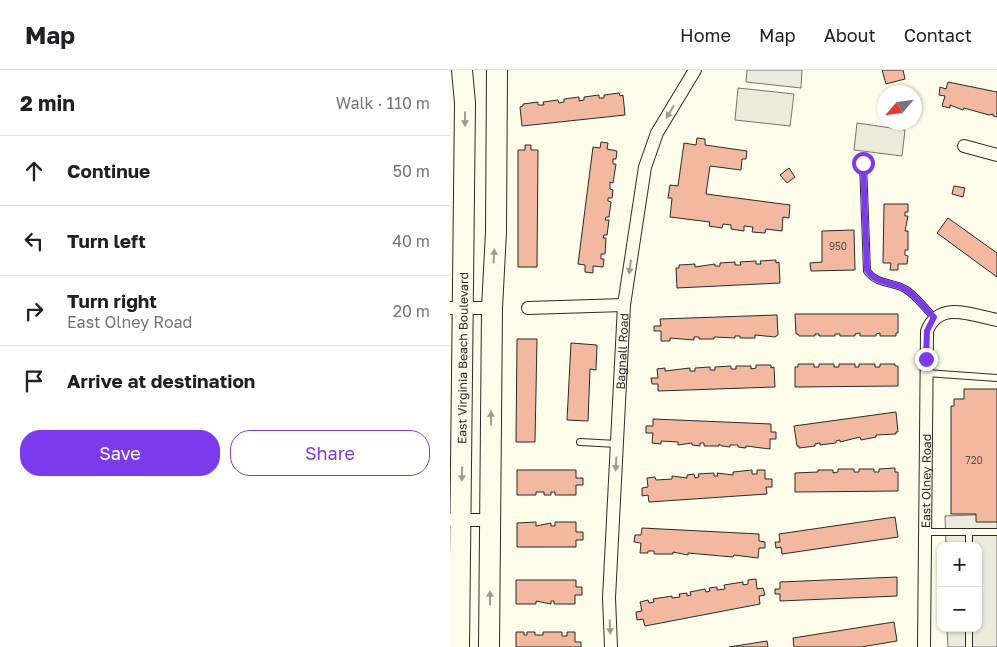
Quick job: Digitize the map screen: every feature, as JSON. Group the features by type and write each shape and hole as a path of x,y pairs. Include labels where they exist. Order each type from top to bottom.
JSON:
{"main road":[{"name":"East Virginia Beach Boulevard","path":"459,647 456,520 456,308 465,102 462,70"},
{"path":"489,647 492,308 496,232 497,70"}],"street":[{"name":"Bagnall Road","path":"611,647 609,598 624,305 645,167 656,133 695,70"},
{"path":"964,146 997,155"},
{"path":"528,308 624,305"},
{"path":"456,308 492,308"},
{"path":"934,317 943,312 954,310 997,320"},
{"name":"East Olney Road","path":"924,647 927,331 934,317"},
{"path":"456,520 490,520"}],"lane":[{"path":"863,163 867,270 873,279 880,283 906,290 934,317"},
{"path":"926,373 997,378"},
{"path":"580,442 617,444"},
{"path":"926,532 997,532"},
{"path":"969,542 970,532"},
{"path":"969,632 969,647"}],"shaded area":[{"path":"747,70 802,70 801,88 746,82"},
{"path":"738,88 794,94 790,126 735,120"},
{"path":"857,123 877,126 877,130 905,130 902,156 854,150"},
{"path":"997,514 997,647 948,647 947,632 982,632 982,542 946,542 945,516"}],"building":[{"path":"882,70 903,70 905,79 886,84"},
{"path":"948,82 997,92 997,117 993,116 993,114 989,115 964,108 963,110 950,105 950,108 942,106 945,96 939,95 940,87 946,89"},
{"path":"619,93 620,96 623,95 625,115 522,126 520,107 523,104 538,102 538,105 544,105 543,102 558,100 559,103 564,102 564,99 579,97 579,101 584,100 584,97 599,95 599,98 604,98 604,95"},
{"path":"697,138 705,139 705,145 747,151 746,159 742,159 741,170 710,166 706,194 790,205 789,218 783,217 782,231 766,229 765,233 752,232 753,227 744,226 744,231 731,229 731,225 723,224 722,228 709,226 710,222 670,217 672,198 668,198 670,185 678,186 684,143 696,145"},
{"path":"601,142 608,143 607,149 617,151 616,159 613,159 613,164 616,164 613,183 610,182 610,189 613,190 612,198 608,198 608,201 611,202 609,217 606,217 605,220 609,220 607,235 604,235 603,238 606,238 605,254 601,254 601,259 604,259 603,267 593,266 593,273 585,272 585,265 578,264 593,147 600,148"},
{"path":"525,145 531,145 531,150 538,150 537,267 518,267 518,150 525,150"},
{"path":"789,168 795,177 787,183 780,175"},
{"path":"954,186 965,188 963,197 952,194"},
{"path":"884,204 908,204 908,212 905,212 905,216 908,216 905,231 908,231 908,250 905,250 905,255 908,256 907,264 898,264 898,270 890,270 891,263 883,263"},
{"path":"948,218 997,253 997,277 937,233"},
{"path":"854,230 855,270 811,271 810,263 822,262 822,231"},
{"path":"776,260 776,263 779,262 780,283 677,288 676,268 679,268 679,265 695,264 695,267 715,264 715,266 720,266 720,263 735,262 735,265 741,265 740,262 756,261 756,264 761,264 760,261"},
{"path":"795,314 898,314 898,333 896,333 896,336 880,336 880,333 876,334 876,336 860,336 860,333 855,334 855,336 835,334 835,336 819,336 819,334 815,334 815,336 799,336 796,334"},
{"path":"777,315 778,335 775,337 755,335 755,338 735,336 735,338 714,337 714,339 699,339 699,337 694,337 694,340 670,338 670,341 661,341 661,331 654,331 654,326 661,326 660,319"},
{"path":"517,339 537,339 535,442 516,442"},
{"path":"571,343 597,345 596,370 590,369 588,421 567,420"},
{"path":"798,364 814,364 814,367 819,367 819,364 834,364 834,367 839,367 839,364 855,364 855,367 859,367 859,364 875,364 875,367 880,367 880,364 895,364 895,366 898,366 898,386 795,387 795,367 798,367"},
{"path":"756,365 771,365 771,368 774,367 775,387 658,391 658,384 652,384 651,378 658,378 657,369 665,368 665,371 690,368 690,371 695,371 695,368 710,367 710,370 715,370 715,367 731,366 731,369 736,369 736,366 751,366 751,369 756,368"},
{"path":"964,389 997,389 997,522 976,522 976,514 951,514 951,406 954,406 954,399 964,399"},
{"path":"896,412 898,432 896,434 876,435 876,437 861,440 860,437 840,442 840,440 836,441 836,443 820,445 820,443 815,444 815,446 799,448 797,446 794,426"},
{"path":"653,419 771,424 771,432 776,432 776,439 770,439 770,449 738,447 738,445 730,445 730,447 719,444 719,446 704,446 704,443 700,443 700,446 692,445 692,443 678,445 678,442 661,441 661,444 652,443 653,433 646,433 646,426 653,426"},
{"path":"895,468 895,472 898,472 898,491 795,492 795,473 833,470 833,473 838,472 838,469 854,469 854,472 859,472 859,469 874,469 874,472 879,472 879,469"},
{"path":"517,470 576,470 576,478 583,478 583,485 576,485 576,495 555,495 555,492 551,492 551,495 544,495 544,492 536,492 536,495 517,495"},
{"path":"752,470 752,474 757,474 757,470 765,470 765,479 772,479 772,487 766,487 767,494 649,502 648,495 642,496 642,488 648,487 647,478 655,477 656,480 672,479 672,476 687,478 687,475 694,474 695,478 699,477 698,474 714,473 714,476 718,476 717,473 733,475 733,472"},
{"path":"895,517 898,537 782,554 781,547 776,548 775,542 780,542 779,534"},
{"path":"536,522 536,526 551,523 551,526 555,526 555,522 576,522 576,532 583,532 583,540 576,540 576,547 517,547 517,523"},
{"path":"642,528 759,534 759,541 765,542 765,548 759,548 758,558 688,553 688,555 673,552 673,554 654,554 654,551 640,553 641,543 634,542 635,535 641,535"},
{"path":"897,577 897,596 780,601 780,594 775,594 775,589 780,589 780,582"},
{"path":"756,579 757,589 763,588 765,595 759,596 760,604 645,626 643,619 637,620 636,612 642,611 640,602 648,600 649,603 654,602 653,599 672,596 672,598 680,597 679,594 687,593 687,596 691,595 690,592 705,589 706,592 710,591 709,588 725,589 724,585 743,582 743,585 748,584 748,580"},
{"path":"516,580 576,580 576,587 582,587 582,595 575,595 575,604 554,604 554,601 551,601 551,604 536,601 536,604 516,604"},
{"path":"894,622 897,641 861,647 794,647 793,638"},
{"path":"516,632 524,632 524,635 527,635 527,632 535,632 535,635 543,635 543,632 562,632 562,636 567,636 567,632 575,632 575,642 581,642 581,647 516,647"},
{"path":"767,641 768,647 729,647"}],"route":[{"path":"863,163 865,264 873,279 880,283 892,284 906,290 934,317 927,331 926,359"}]}
